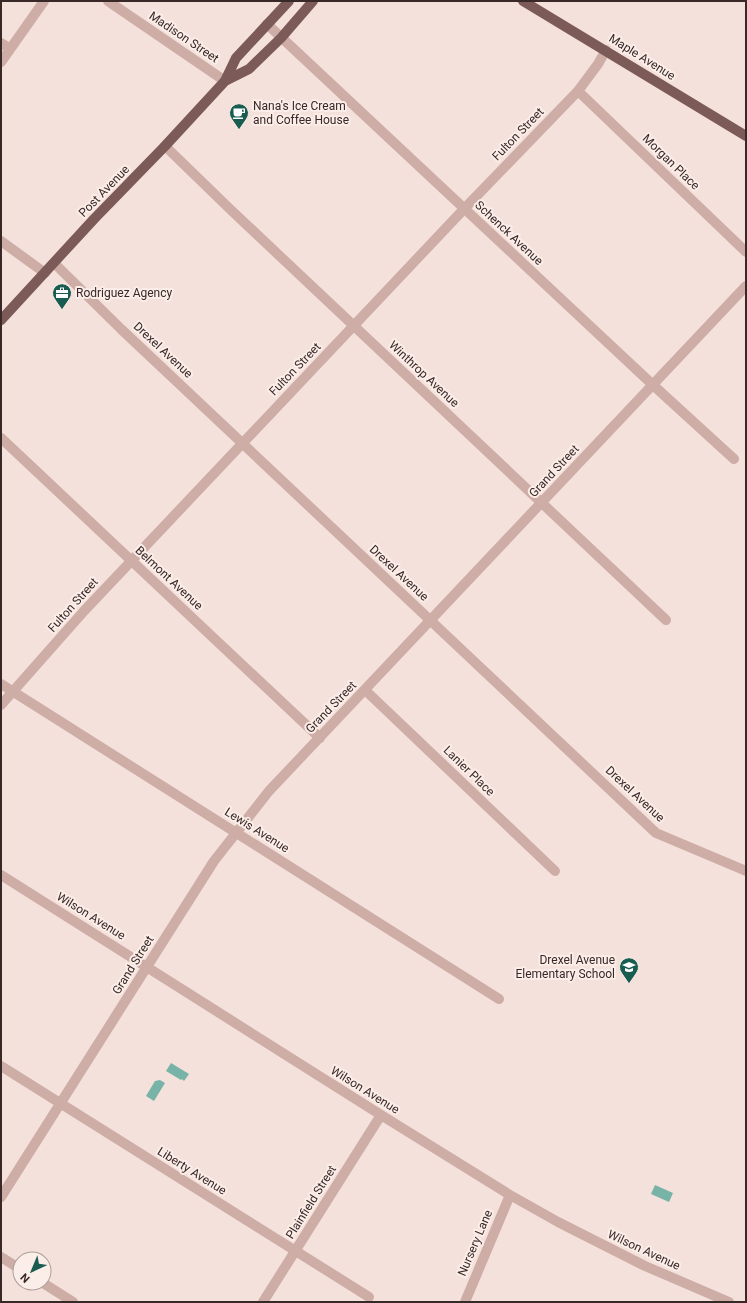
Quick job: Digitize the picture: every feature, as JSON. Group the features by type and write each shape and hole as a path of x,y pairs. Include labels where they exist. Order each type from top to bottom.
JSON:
{"main road":[{"name":"Post Avenue","path":"1,320 46,273 94,219 165,146 225,81 236,58 289,1"},
{"name":"Post Avenue","path":"225,81 249,69 281,38 313,1"},
{"name":"Maple Avenue","path":"523,1 746,136"}],"street":[{"path":"1,62 44,1"},
{"name":"Madison Street","path":"108,1 225,81"},
{"name":"Schenck Avenue","path":"267,24 734,459"},
{"path":"1,43 10,49"},
{"name":"Fulton Street","path":"1,705 84,611 464,208 578,91 598,64 606,50"},
{"name":"Morgan Place","path":"578,91 746,252"},
{"name":"Winthrop Avenue","path":"165,146 666,620"},
{"path":"1,241 46,273"},
{"name":"Drexel Avenue","path":"54,264 430,621 656,832 746,871"},
{"name":"Grand Street","path":"1,1197 214,861 269,791 746,286"},
{"name":"Belmont Avenue","path":"1,438 320,738"},
{"name":"Lewis Avenue","path":"1,684 499,999"},
{"name":"Lanier Place","path":"365,690 555,871"},
{"name":"Wilson Avenue","path":"1,874 510,1195 558,1222 645,1266 729,1302"},
{"name":"Liberty Avenue","path":"1,1066 295,1252 369,1297"},
{"name":"Plainfield Street","path":"263,1302 381,1115"},
{"name":"Nursery Lane","path":"465,1302 510,1195"},
{"path":"1,1257 12,1264"},
{"path":"52,1289 73,1302"}],"water":[{"path":"171,1063 189,1074 184,1081 166,1071"},
{"path":"160,1080 165,1083 154,1101 146,1096 155,1081"},
{"path":"655,1185 673,1193 669,1202 651,1194"}],"place":[{"name":"Nana's Ice Cream and Coffee House","path":"239,130"},
{"name":"Rodriguez Agency","path":"62,310"},
{"name":"Drexel Avenue Elementary School","path":"629,984"}]}
